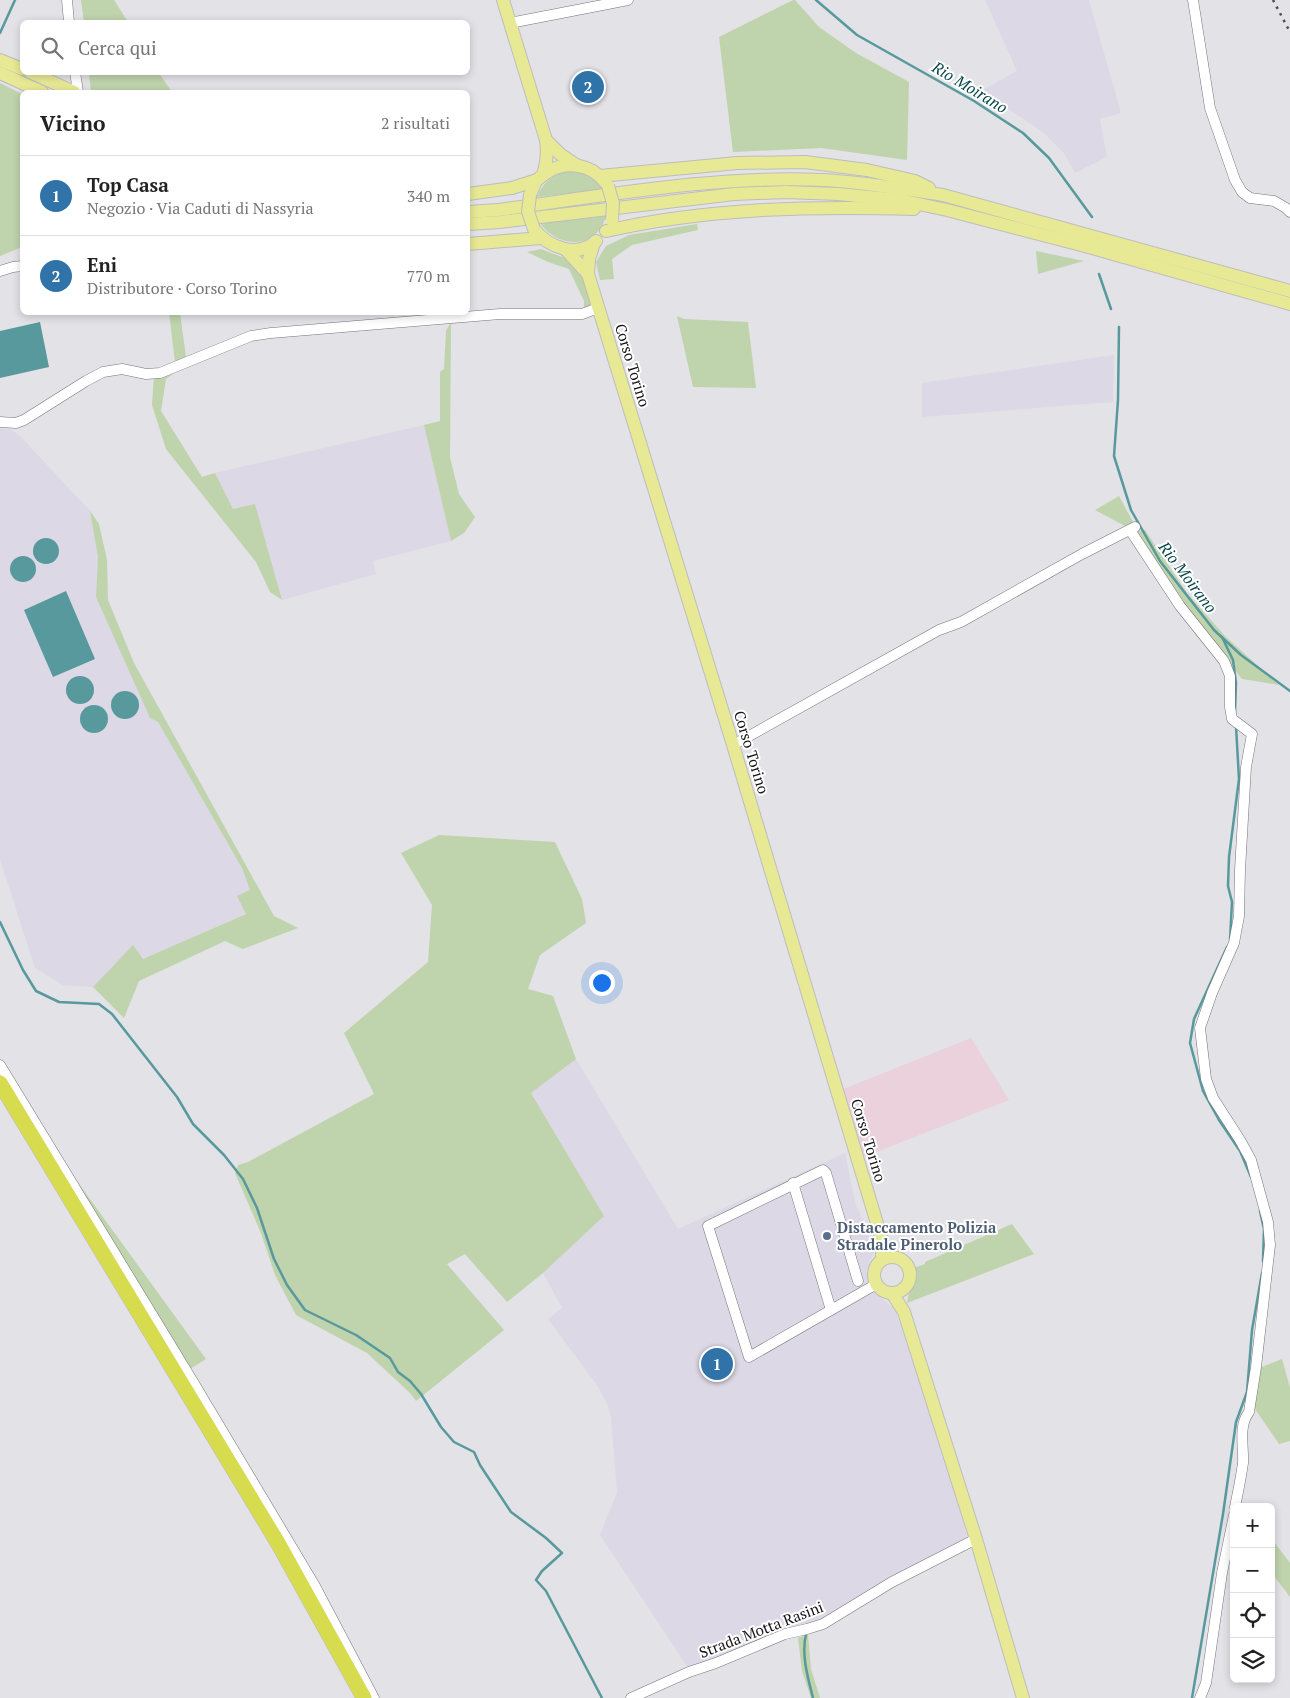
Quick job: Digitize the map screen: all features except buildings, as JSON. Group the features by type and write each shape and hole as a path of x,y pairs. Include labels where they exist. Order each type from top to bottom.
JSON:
{"highway":[{"path":"0,1083 278,1543 364,1698"},
{"path":"0,1099 272,1550 353,1698"}],"main road":[{"path":"503,0 548,151 547,162 530,195 528,212 537,234 553,246 566,250 581,249 594,243 609,226 613,203 604,181 589,169 576,165 560,154 546,140"},
{"path":"1,64 20,69"},
{"path":"1,64 39,90"},
{"path":"37,75 71,90"},
{"path":"604,181 738,163 805,162 867,170 914,181 943,195"},
{"path":"470,194 512,188 540,178 558,166 576,165"},
{"path":"470,212 720,183 824,180 885,186 943,195 1290,291"},
{"path":"470,224 500,222 734,194 786,192 891,199 948,210 1085,246 1290,304"},
{"path":"609,226 784,208 836,207 948,210"},
{"path":"470,244 537,234"},
{"path":"588,274 589,259 594,243"},
{"path":"566,250 588,274"},
{"name":"Corso Torino","path":"588,274 733,745 882,1240"},
{"path":"882,1240 896,1258 905,1263 910,1273 908,1283 898,1291 884,1291 877,1285 874,1273 882,1260 896,1258"},
{"path":"882,1240 882,1260"},
{"path":"898,1291 976,1539 1023,1698"}],"street":[{"path":"67,0 70,20"},
{"path":"510,23 628,0"},
{"path":"1194,0 1210,108 1235,180 1242,192 1250,198 1274,202 1290,212"},
{"path":"75,75 76,90"},
{"path":"0,271 18,266"},
{"path":"0,422 16,423 24,420 103,372 122,369 146,374 160,373 251,336 271,332 500,314 582,314 598,308"},
{"path":"733,745 940,630 961,622 1082,554 1133,528 1180,606 1224,661 1230,676 1230,707 1235,721 1252,734 1246,767 1239,916 1234,943 1212,993 1200,1028 1206,1079 1213,1098 1240,1140 1250,1160 1268,1222 1270,1245 1256,1367 1249,1412 1243,1424 1243,1462 1236,1503"},
{"path":"0,1065 315,1586 374,1698"},
{"path":"858,1281 825,1171 820,1170 708,1226 749,1357 872,1286 877,1285"},
{"path":"793,1183 831,1310"},
{"path":"1200,1698 1206,1683 1222,1573 1230,1534"},
{"name":"Strada Motta Rasini","path":"631,1698 689,1672 716,1663 785,1634 807,1630 823,1624 892,1582 976,1539"}],"shaded area":[{"path":"985,0 1089,0 1121,113 1100,119 1107,157 1075,173 1064,153 1044,133 1010,110 977,93 1017,71"},
{"path":"1114,355 1113,402 922,417 922,383"},
{"path":"424,425 451,541 373,561 376,574 282,600 255,504 233,509 215,473"},
{"path":"9,428 21,437 90,511 98,557 96,597 150,718 158,722 242,868 250,890 247,913 142,960 133,945 93,987 63,985 35,968 0,859 0,429"},
{"path":"971,1038 1009,1100 861,1158 841,1090"},
{"path":"576,1059 678,1229 845,1153 855,1202 875,1250 866,1271 873,1292 895,1309 929,1409 967,1538 854,1601 824,1621 689,1669 600,1535 617,1492 611,1418 608,1406 599,1388 548,1319 562,1308 543,1273 604,1216 531,1093"}],"green space":[{"path":"81,0 114,0 127,20 84,20"},
{"path":"793,0 819,27 856,53 909,82 907,160 821,148 733,152 719,37"},
{"path":"89,75 160,75 171,90 91,90"},
{"path":"0,83 20,93 20,248 0,256"},
{"path":"572,171 590,177 603,190 537,197 543,186 551,178"},
{"path":"606,216 601,227 594,235 586,240 576,242 557,238 540,223"},
{"path":"697,224 698,230 632,245 612,259 614,279 600,280 596,262 606,246 629,235"},
{"path":"541,249 569,260 579,268 590,292 591,306 584,309 584,301 569,269 527,252"},
{"path":"1036,251 1084,261 1038,274"},
{"path":"169,315 180,315 186,357 175,362"},
{"path":"677,316 684,319 748,322 756,388 693,387"},
{"path":"451,322 450,457 459,494 475,517 464,533 451,541 424,425 440,421 440,372 444,369 446,331"},
{"path":"182,367 166,379 161,411 202,477 215,473 233,509 255,504 282,600 270,592 256,562 166,449 152,405 154,376"},
{"path":"1119,496 1133,522 1125,526 1095,510"},
{"path":"90,511 99,524 107,560 108,600 134,663 274,916 298,928 243,949 225,941 139,981 124,1018 93,987 133,945 143,959 246,914 237,896 250,890 242,868 158,722 150,718 96,597 98,557"},
{"path":"1145,530 1187,593 1225,636 1279,685 1242,679 1192,617 1136,532"},
{"path":"439,835 555,842 582,899 586,923 540,955 528,989 553,996 576,1059 531,1093 604,1216 543,1273 507,1302 465,1254 447,1264 504,1330 416,1401 410,1393 367,1353 296,1315 275,1275 261,1233 235,1173 238,1165 248,1162 374,1094 344,1033 428,962 432,905 401,853"},
{"path":"71,1173 206,1359 190,1369"},
{"path":"1012,1224 1034,1254 907,1303 909,1292 915,1283 914,1268"},
{"path":"1282,1359 1290,1388 1290,1441 1279,1444 1253,1406 1259,1368"},
{"path":"1275,1543 1290,1563 1290,1597 1275,1577"},
{"path":"808,1634 811,1669 820,1698 811,1698 802,1671 798,1638"}],"water":[{"path":"40,322 49,367 0,378 0,331"},
{"path":"46,538 55,542 59,551 55,560 46,564 37,560 33,551 37,542"},
{"path":"23,556 32,560 36,569 32,578 23,582 14,578 10,569 14,560"},
{"path":"66,591 95,659 53,677 24,610"},
{"path":"80,676 90,680 94,690 90,700 80,704 70,700 66,690 70,680"},
{"path":"125,691 135,695 139,705 135,715 125,719 115,715 111,705 115,695"},
{"path":"94,705 104,709 108,719 104,729 94,733 84,729 80,719 84,709"}],"waterway":[{"name":"Rio Moirano","path":"0,33 15,0"},
{"name":"Rio Moirano","path":"816,0 857,35 974,101 1023,133 1049,158 1092,217"},
{"name":"Rio Moirano","path":"1099,274 1111,309"},
{"name":"Rio Moirano","path":"1119,327 1118,400 1114,456 1131,510 1160,561 1214,630 1241,655 1290,691"},
{"path":"1222,637 1233,660 1236,683 1235,711"},
{"path":"1230,940 1232,902 1228,886 1229,857 1239,779 1236,726"},
{"path":"0,922 23,970 36,991 59,1002 99,1004 112,1014 177,1097 193,1124 224,1155 243,1179 257,1208 274,1259 287,1285 305,1310 356,1335 390,1358 398,1372 410,1381 421,1394 441,1427 454,1442 474,1452 480,1465 511,1512 546,1538 562,1553 542,1571 536,1580 546,1591 602,1698"},
{"path":"1227,947 1194,1019 1190,1043 1203,1091 1219,1120 1240,1151 1251,1177"},
{"path":"1260,1211 1264,1229 1263,1261"},
{"path":"1192,1698 1223,1514 1236,1422 1247,1392 1252,1330 1262,1273"},
{"path":"806,1634 804,1650 813,1698"}],"railway":[{"path":"1273,0 1290,32"}],"place":[{"name":"Eni","path":"588,87"},
{"name":"Distaccamento Polizia Stradale Pinerolo","path":"827,1236"},
{"name":"Top Casa","path":"717,1364"}]}
